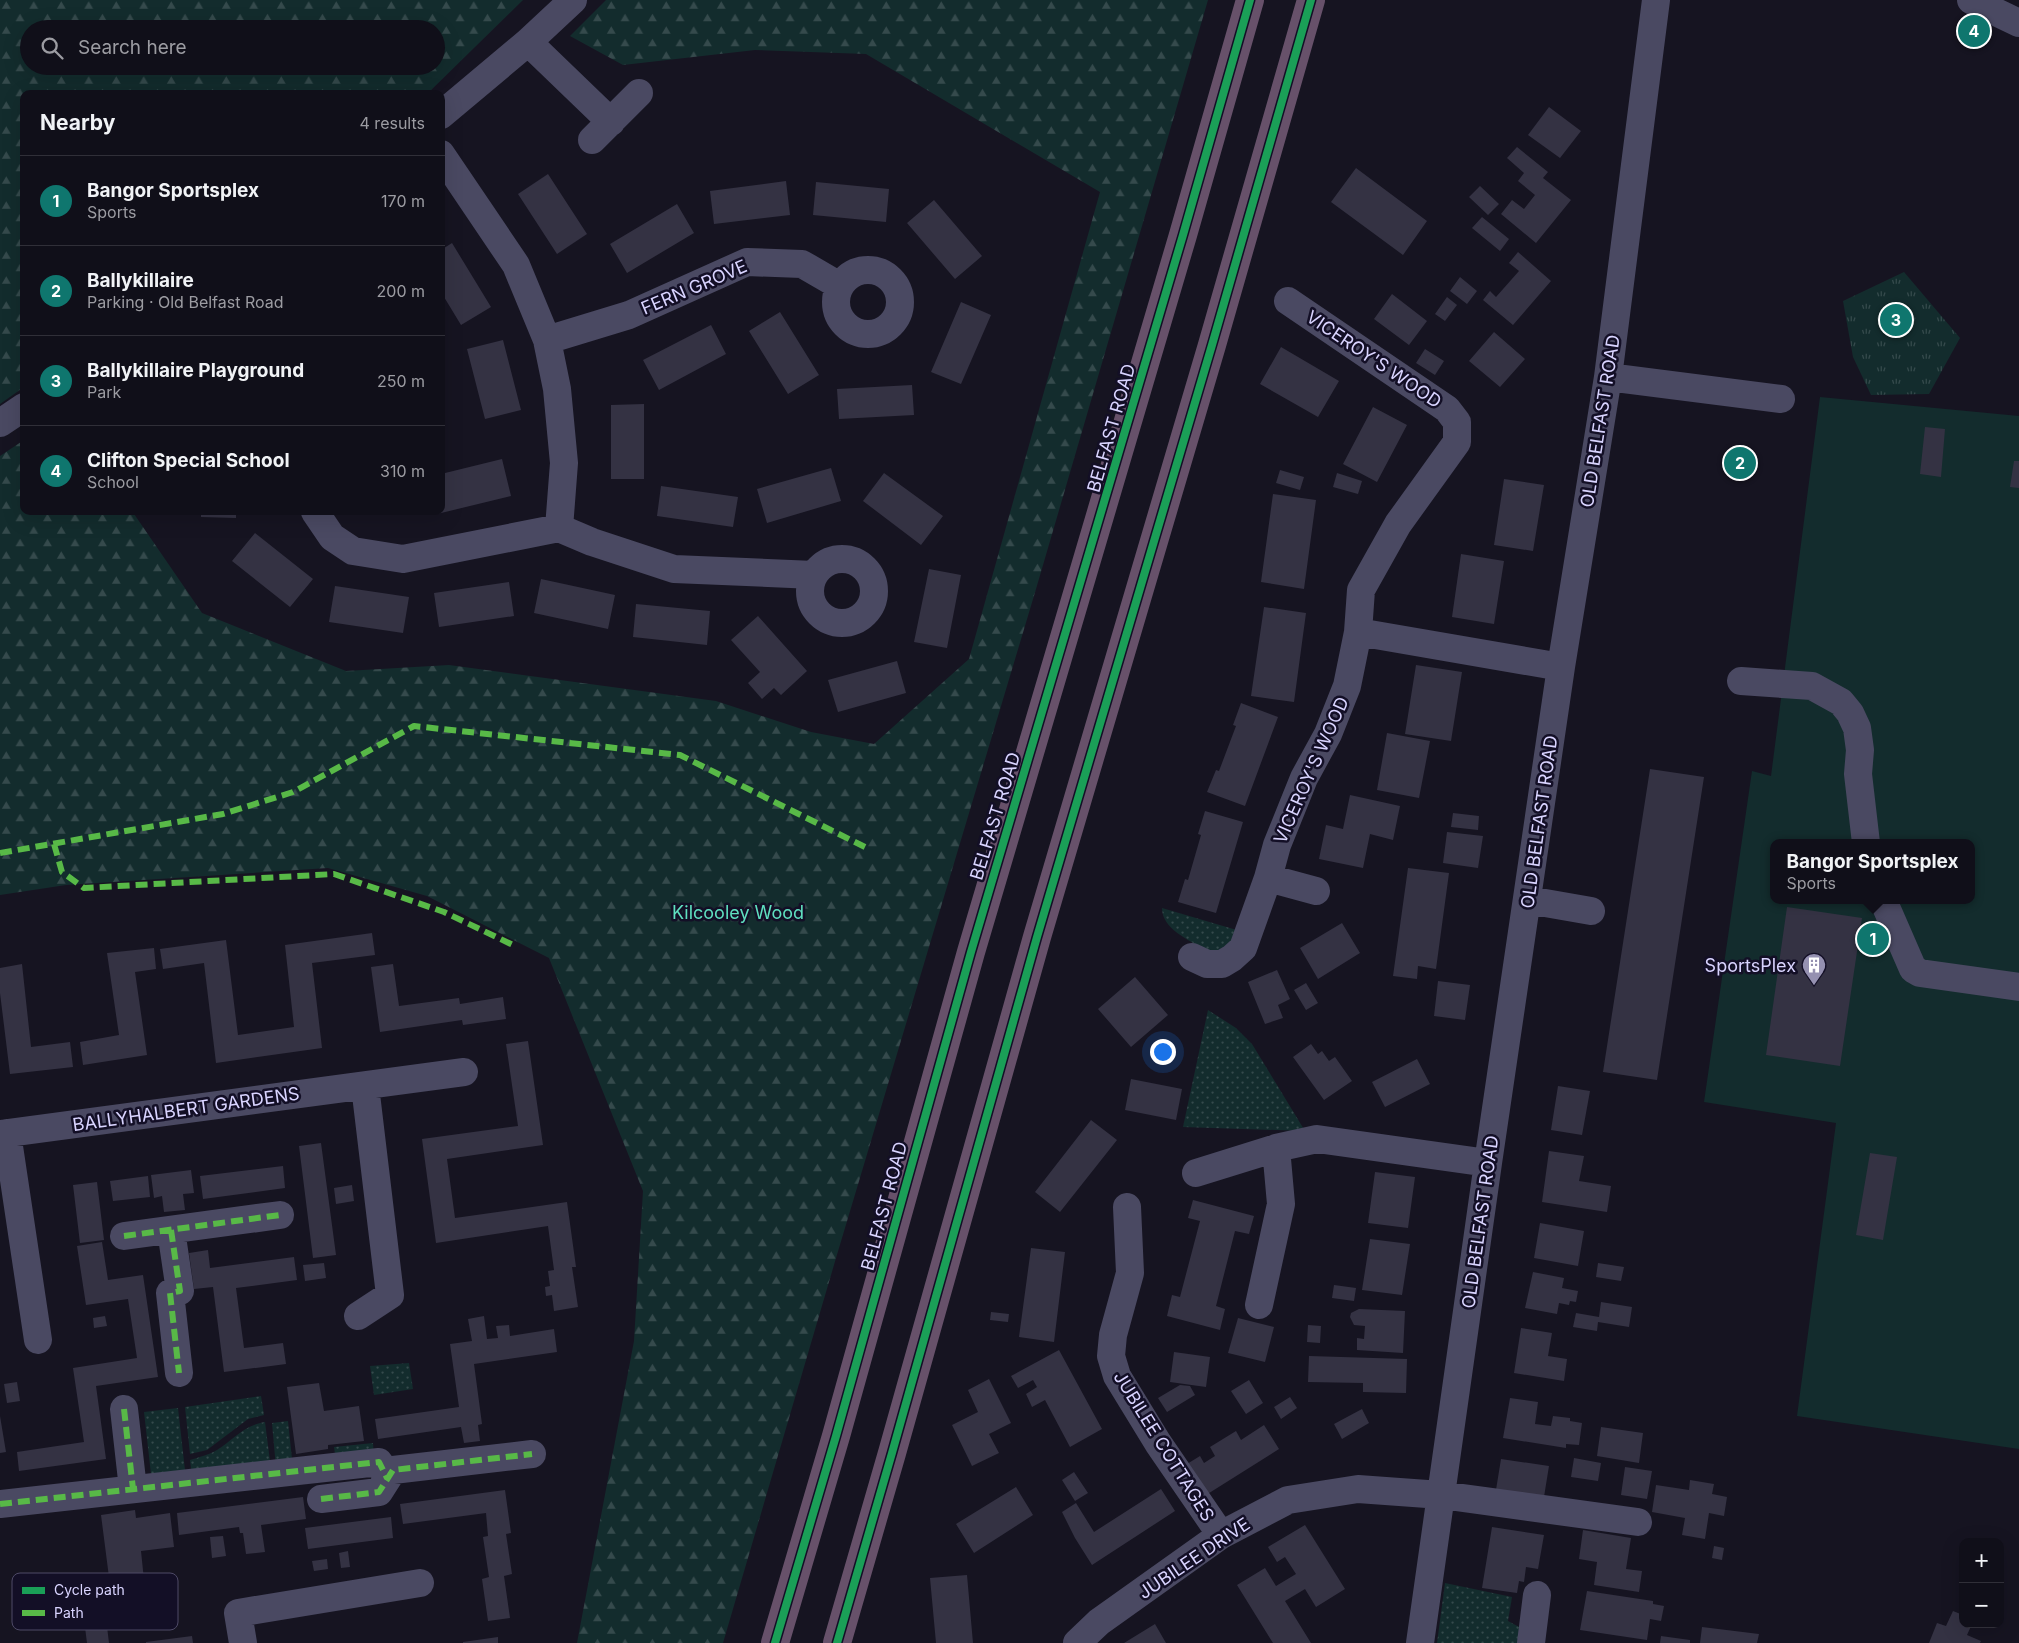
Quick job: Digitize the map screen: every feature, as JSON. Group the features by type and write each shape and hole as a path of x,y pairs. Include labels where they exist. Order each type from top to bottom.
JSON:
{"highway":[{"name":"BELFAST ROAD","path":"775,1643 836,1436 970,952 1183,235 1250,0"},
{"path":"837,1643 1037,937 1311,0"}],"street":[{"path":"445,112 528,42 573,0"},
{"name":"OLD BELFAST ROAD","path":"1420,1643 1561,667 1608,377 1656,0"},
{"path":"1971,0 2019,23"},
{"path":"528,42 602,131 639,93"},
{"path":"445,160 516,265 547,340 557,389 564,464 559,528"},
{"name":"FERN GROVE","path":"547,340 629,315 747,262 802,264 840,286"},
{"name":"VICEROY'S WOOD","path":"1192,957 1207,964 1222,964 1243,948 1268,878 1277,844 1304,778 1328,734 1347,686 1358,632 1360,590 1398,524 1457,442 1457,422 1447,409 1288,301"},
{"path":"1608,377 1781,399"},
{"path":"0,423 20,410"},
{"path":"314,515 332,538 353,551 403,559 559,528 592,542 674,569 814,575"},
{"path":"1358,632 1561,667"},
{"path":"1741,681 1812,686 1841,702 1850,713 1857,728 1860,750 1858,774 1866,839"},
{"path":"1268,878 1316,891"},
{"path":"1528,900 1591,911"},
{"path":"1885,904 1913,969 1920,973 2019,988"},
{"name":"BALLYHALBERT GARDENS","path":"38,1340 4,1133 464,1072"},
{"path":"358,1316 390,1295 365,1086"},
{"path":"1196,1173 1276,1148 1317,1139 1488,1163"},
{"path":"1259,1305 1280,1204 1276,1148"},
{"name":"JUBILEE COTTAGES","path":"1127,1207 1130,1273 1113,1335 1111,1356 1117,1376 1158,1443 1221,1535"},
{"path":"124,1236 280,1215"},
{"path":"171,1230 180,1291 170,1294 178,1374"},
{"path":"124,1409 133,1489"},
{"path":"321,1499 379,1492 393,1470 532,1454"},
{"path":"0,1504 379,1462 388,1478"},
{"name":"JUBILEE DRIVE","path":"1077,1643 1099,1622 1221,1535 1288,1500 1358,1490 1441,1495 1638,1522"},
{"path":"243,1643 238,1613 420,1583"},
{"path":"1531,1643 1537,1595"}],"green space":[{"path":"0,0 523,0 431,90 20,90 20,390 0,404"},
{"name":"Kilcooley Wood","path":"606,0 1208,0 1036,589 723,1643 577,1643 634,1341 643,1191 549,958 427,896 328,868 66,885 0,895 0,456 20,443 20,515 135,515 202,613 346,671 449,665 716,701 811,732 874,744 969,659 1100,192 866,54 755,50 623,65 570,36"},
{"path":"1904,272 1960,338 1929,394 1871,395 1853,357 1843,301"},
{"path":"1820,397 2019,416 2019,1449 1797,1416 1836,1123 1704,1102 1752,771 1771,776"},
{"path":"1162,908 1240,931 1225,950 1211,951 1204,949 1171,928 1166,922"},
{"path":"1208,1010 1236,1028 1252,1044 1305,1131 1183,1127"},
{"path":"409,1363 413,1389 374,1395 370,1366"},
{"path":"261,1396 264,1415 248,1419 207,1450 190,1454 185,1407"},
{"path":"178,1408 186,1479 152,1483 144,1412"},
{"path":"288,1421 292,1459 335,1454 334,1447 373,1443 374,1458 276,1468 272,1423"},
{"path":"265,1422 271,1469 192,1478 190,1460 214,1452 251,1426"},
{"path":"1445,1583 1512,1597 1508,1621 1521,1628 1519,1643 1437,1643"}],"building":[{"path":"1549,107 1581,131 1560,158 1528,135"},
{"path":"1517,147 1548,172 1543,178 1571,200 1536,243 1501,214 1512,200 1524,209 1535,195 1518,181 1524,173 1507,158"},
{"path":"1356,168 1427,221 1403,255 1331,202"},
{"path":"548,174 587,234 557,254 518,194"},
{"path":"786,181 790,215 714,224 710,191"},
{"path":"816,182 889,189 886,222 813,215"},
{"path":"1480,186 1499,204 1488,215 1469,197"},
{"path":"934,200 982,256 955,279 907,223"},
{"path":"677,204 694,233 627,273 610,244"},
{"path":"1482,217 1509,239 1500,251 1472,228"},
{"path":"452,243 491,307 461,325 445,299 445,247"},
{"path":"1518,252 1551,281 1513,325 1483,300 1490,291 1496,297 1519,271 1509,263"},
{"path":"1460,277 1477,291 1467,304 1450,291"},
{"path":"1392,294 1427,321 1409,345 1374,319"},
{"path":"1447,297 1457,305 1445,321 1435,314"},
{"path":"961,302 991,315 961,384 931,372"},
{"path":"780,312 819,375 788,394 749,331"},
{"path":"711,325 726,354 659,390 643,360"},
{"path":"1494,332 1525,359 1500,387 1469,361"},
{"path":"503,340 521,410 485,419 467,349"},
{"path":"1281,347 1339,381 1318,417 1260,384"},
{"path":"1425,349 1444,361 1435,375 1416,363"},
{"path":"912,385 914,415 839,419 837,389"},
{"path":"644,404 644,479 611,479 611,405"},
{"path":"1373,407 1407,425 1377,482 1343,464"},
{"path":"1925,427 1945,429 1941,477 1920,474"},
{"path":"502,459 511,496 445,512 445,473"},
{"path":"2014,461 2019,461 2019,488 2010,487"},
{"path":"831,468 841,501 767,523 757,489"},
{"path":"1280,470 1304,477 1300,490 1276,483"},
{"path":"884,473 943,516 921,545 863,501"},
{"path":"1337,473 1362,481 1358,494 1333,487"},
{"path":"1504,479 1544,485 1533,551 1494,545"},
{"path":"661,486 738,497 733,527 657,516"},
{"path":"1273,494 1316,500 1304,589 1261,582"},
{"path":"201,515 236,515 236,518 201,517"},
{"path":"255,533 313,579 290,607 232,561"},
{"path":"1461,554 1504,561 1494,624 1452,617"},
{"path":"929,569 961,575 947,648 914,642"},
{"path":"541,579 615,595 608,629 534,613"},
{"path":"509,582 514,616 439,627 434,593"},
{"path":"335,586 409,597 403,633 329,622"},
{"path":"636,604 710,611 707,645 633,637"},
{"path":"1264,607 1306,613 1294,702 1251,696"},
{"path":"758,616 807,671 781,695 774,688 762,699 748,683 760,672 731,640"},
{"path":"897,661 906,693 838,712 828,680"},
{"path":"1416,665 1462,672 1451,741 1405,734"},
{"path":"1241,703 1278,717 1245,806 1207,792 1216,770 1219,771 1236,726 1233,725"},
{"path":"1387,733 1430,741 1419,798 1377,790"},
{"path":"1650,769 1704,777 1657,1080 1603,1072"},
{"path":"1350,795 1400,806 1393,840 1370,834 1363,868 1319,859 1326,825 1343,829"},
{"path":"1205,811 1243,822 1216,913 1178,902 1185,879 1188,880 1201,835 1198,834"},
{"path":"1453,813 1479,816 1478,830 1451,827"},
{"path":"1447,832 1483,836 1478,868 1443,863"},
{"path":"1408,868 1449,873 1436,969 1418,966 1417,979 1393,976"},
{"name":"SportsPlex","path":"1787,907 1862,918 1840,1066 1766,1055"},
{"path":"1342,923 1360,953 1318,979 1300,948"},
{"path":"372,933 375,955 312,963 322,1048 216,1063 204,963 163,969 160,949 226,940 238,1035 294,1027 285,945"},
{"path":"154,948 156,969 135,972 147,1055 83,1065 80,1042 119,1035 107,953"},
{"path":"22,964 31,1047 70,1042 73,1067 10,1074 0,993 0,968"},
{"path":"393,964 399,1006 459,998 460,1004 503,997 506,1019 463,1025 462,1020 380,1032 371,967"},
{"path":"1277,970 1290,999 1278,1005 1283,1018 1265,1024 1248,982"},
{"path":"1135,977 1168,1015 1131,1047 1098,1009"},
{"path":"1438,981 1470,985 1465,1020 1434,1016"},
{"path":"1306,983 1318,1003 1306,1010 1294,990"},
{"path":"528,1041 543,1145 447,1159 455,1218 567,1202 576,1267 572,1267 578,1307 554,1311 552,1295 546,1296 545,1287 550,1286 548,1271 554,1270 548,1226 436,1243 422,1139 518,1126 506,1044"},
{"path":"1311,1044 1318,1054 1322,1051 1329,1061 1335,1057 1352,1081 1324,1100 1293,1057"},
{"path":"1417,1059 1430,1084 1385,1107 1372,1082"},
{"path":"1131,1079 1182,1089 1176,1120 1125,1110"},
{"path":"1558,1086 1590,1091 1582,1135 1551,1130"},
{"path":"1091,1120 1117,1140 1060,1212 1035,1192"},
{"path":"321,1143 336,1255 313,1258 299,1146"},
{"path":"1549,1151 1584,1156 1579,1181 1611,1186 1607,1212 1542,1202"},
{"path":"1870,1153 1897,1157 1883,1240 1856,1235"},
{"path":"283,1166 285,1188 203,1199 200,1176"},
{"path":"191,1170 194,1193 183,1194 185,1210 164,1212 162,1196 154,1198 151,1175"},
{"path":"1375,1172 1415,1177 1408,1228 1368,1223"},
{"path":"148,1176 150,1197 113,1201 110,1181"},
{"path":"97,1182 104,1240 80,1243 73,1185"},
{"path":"352,1185 354,1201 336,1204 334,1188"},
{"path":"1193,1200 1254,1216 1249,1234 1235,1231 1216,1306 1225,1309 1220,1330 1167,1316 1172,1295 1180,1297 1200,1221 1188,1218"},
{"path":"1540,1223 1584,1231 1578,1266 1534,1258"},
{"path":"1370,1239 1410,1244 1402,1295 1362,1290"},
{"path":"102,1242 108,1280 143,1275 158,1377 96,1386 106,1459 19,1471 17,1452 84,1442 73,1368 137,1358 128,1299 86,1305 77,1246"},
{"path":"1031,1248 1065,1252 1054,1342 1019,1337"},
{"path":"208,1250 210,1268 294,1257 297,1280 236,1288 244,1348 283,1343 286,1364 224,1372 213,1287 194,1289 189,1253"},
{"path":"324,1263 326,1278 305,1281 303,1265"},
{"path":"1598,1263 1624,1267 1621,1281 1596,1277"},
{"path":"1533,1272 1564,1278 1562,1288 1578,1291 1576,1302 1570,1301 1569,1305 1559,1303 1557,1314 1525,1308"},
{"path":"1334,1285 1356,1288 1354,1301 1332,1298"},
{"path":"1601,1302 1632,1307 1629,1327 1598,1322 1597,1331 1573,1327 1576,1313 1599,1317"},
{"path":"1359,1309 1405,1311 1403,1353 1357,1350 1357,1338 1364,1339 1365,1326 1354,1325 1350,1317 1351,1313"},
{"path":"991,1312 1009,1314 1008,1322 990,1320"},
{"path":"105,1316 107,1326 94,1328 93,1318"},
{"path":"484,1316 487,1339 498,1338 496,1326 509,1325 510,1336 554,1329 557,1352 474,1364 482,1424 478,1425 480,1441 464,1443 461,1427 378,1439 375,1419 459,1407 450,1344 472,1341 468,1319"},
{"path":"1238,1318 1274,1327 1265,1362 1228,1353"},
{"path":"1308,1325 1321,1326 1320,1343 1307,1342"},
{"path":"1521,1328 1552,1333 1548,1356 1567,1359 1564,1381 1514,1373"},
{"path":"1059,1350 1102,1429 1070,1447 1045,1400 1032,1407 1026,1394 1037,1387 1033,1380 1018,1388 1011,1376"},
{"path":"1174,1352 1210,1357 1206,1387 1170,1382"},
{"path":"1309,1356 1407,1359 1406,1393 1363,1392 1363,1383 1308,1382"},
{"path":"989,1379 1011,1423 989,1434 999,1453 972,1466 952,1425 978,1412 968,1390"},
{"path":"1249,1380 1263,1403 1246,1414 1231,1391"},
{"path":"17,1382 20,1401 7,1403 4,1384"},
{"path":"319,1383 324,1411 359,1406 364,1441 328,1445 328,1449 296,1454 287,1387"},
{"path":"1180,1385 1190,1386 1195,1395 1167,1412 1158,1398"},
{"path":"1290,1397 1297,1408 1281,1419 1274,1407"},
{"path":"1510,1398 1538,1402 1535,1424 1551,1426 1553,1416 1570,1418 1570,1421 1582,1423 1579,1445 1566,1444 1566,1448 1503,1438"},
{"path":"1362,1409 1369,1423 1342,1439 1334,1424"},
{"path":"0,1416 6,1452 0,1453"},
{"path":"1264,1425 1279,1449 1206,1495 1187,1464 1200,1456 1204,1463 1215,1456 1210,1447 1236,1431 1241,1440"},
{"path":"1601,1427 1643,1433 1639,1463 1597,1456"},
{"path":"1574,1458 1601,1463 1598,1481 1571,1477"},
{"path":"1501,1459 1549,1466 1543,1503 1495,1496"},
{"path":"1625,1467 1652,1471 1647,1499 1621,1495"},
{"path":"1074,1472 1088,1493 1075,1501 1062,1480"},
{"path":"1690,1480 1714,1484 1712,1494 1727,1497 1724,1516 1709,1513 1705,1539 1682,1535 1685,1518 1652,1512 1656,1485 1689,1490"},
{"path":"1016,1487 1033,1515 974,1553 956,1524"},
{"path":"1161,1489 1175,1511 1092,1565 1062,1512 1076,1503 1094,1532"},
{"path":"505,1490 511,1533 506,1534 512,1574 504,1576 510,1618 488,1621 482,1579 489,1577 483,1537 488,1536 486,1513 403,1524 400,1504"},
{"path":"303,1497 306,1519 261,1525 265,1552 246,1554 243,1533 240,1533 239,1527 179,1535 177,1513"},
{"path":"135,1510 136,1518 170,1513 174,1547 141,1551 143,1573 108,1573 101,1515"},
{"path":"391,1517 393,1538 308,1549 305,1528"},
{"path":"1305,1525 1345,1589 1316,1607 1305,1589 1285,1601 1311,1643 1273,1643 1237,1585 1265,1568 1276,1586 1296,1574 1285,1557 1277,1562 1268,1547"},
{"path":"1492,1527 1544,1535 1538,1569 1526,1567 1524,1582 1519,1581 1517,1593 1482,1588"},
{"path":"1583,1530 1631,1538 1626,1569 1642,1571 1639,1592 1594,1585 1597,1562 1579,1559"},
{"path":"223,1536 226,1556 212,1558 210,1537"},
{"path":"1714,1546 1724,1548 1722,1560 1712,1558"},
{"path":"348,1551 350,1567 341,1568 339,1553"},
{"path":"327,1559 328,1569 314,1571 312,1561"},
{"path":"967,1575 973,1643 936,1643 930,1578"},
{"path":"1587,1591 1653,1601 1653,1604 1664,1606 1661,1621 1650,1619 1647,1640 1580,1630"},
{"path":"1953,1611 1959,1613 1959,1628 1970,1628 1967,1635 1981,1641 1980,1643 1929,1643 1937,1623 1946,1626"},
{"path":"1155,1624 1166,1643 1124,1643"},
{"path":"1702,1627 1759,1634 1757,1643 1700,1643"},
{"path":"85,1630 107,1630 109,1643 87,1643"},
{"path":"192,1636 193,1643 146,1643 146,1642"},
{"path":"1661,1636 1690,1640 1690,1643 1660,1643"},
{"path":"498,1637 498,1643 463,1643 463,1642"}],"marked path":[{"path":"0,853 223,814 293,792 414,726 680,755 865,847"},
{"path":"54,844 62,872 84,888 334,874 444,912 513,945"},
{"path":"124,1236 280,1215"},
{"path":"171,1230 180,1291 170,1293 179,1373"},
{"path":"124,1409 133,1489"},
{"path":"321,1499 379,1492 393,1470 532,1454"},
{"path":"0,1504 379,1462 387,1478"}],"cycle path":[{"path":"775,1643 836,1436 971,952 1183,235 1250,0"},
{"path":"837,1643 1037,937 1212,345 1311,0"}],"place":[{"name":"Clifton Special School","path":"1974,31"},
{"name":"Ballykillaire Playground","path":"1896,320"},
{"name":"Ballykillaire","path":"1740,463"},
{"name":"Bangor Sportsplex","path":"1873,939"},
{"name":"SportsPlex","path":"1814,986"}]}
